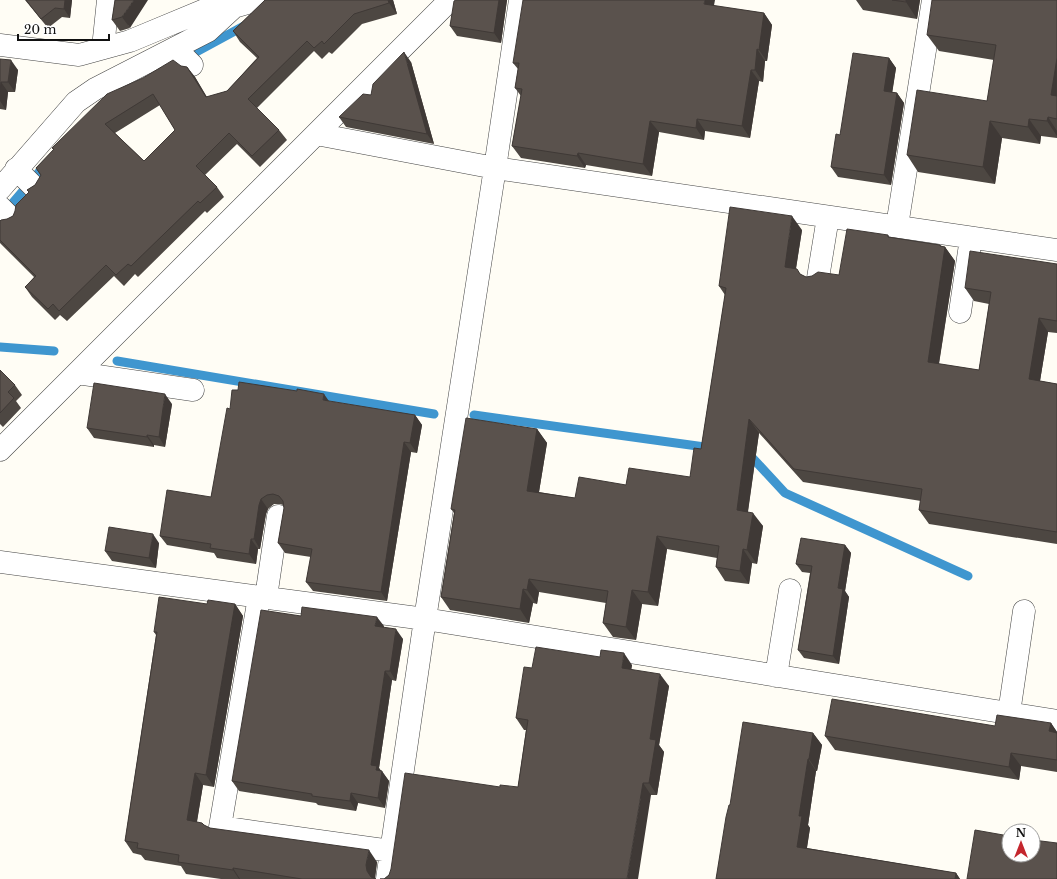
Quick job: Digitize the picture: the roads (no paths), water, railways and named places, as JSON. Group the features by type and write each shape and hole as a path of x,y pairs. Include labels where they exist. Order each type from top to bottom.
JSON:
{"street":[{"path":"103,48 108,0"},
{"path":"0,45 79,55 130,41 207,9 234,7 258,0"},
{"path":"0,450 450,0"},
{"path":"387,879 425,619 520,0"},
{"path":"897,226 933,0"},
{"path":"0,189 76,102 94,89 208,31 234,7"},
{"path":"175,48 192,65"},
{"path":"316,134 495,168 1057,250"},
{"path":"16,169 34,186"},
{"path":"818,278 828,217"},
{"path":"960,312 971,238"},
{"path":"77,373 193,390"},
{"path":"278,516 220,826 391,851"},
{"path":"0,562 425,619 1057,721"},
{"path":"776,676 790,590"},
{"path":"1009,713 1024,610"}],"waterway":[{"path":"185,58 244,26"},
{"path":"5,212 46,164"},
{"path":"0,347 54,351"},
{"path":"117,361 434,414"},
{"path":"474,415 712,448"},
{"path":"747,452 785,493 968,576"}]}
